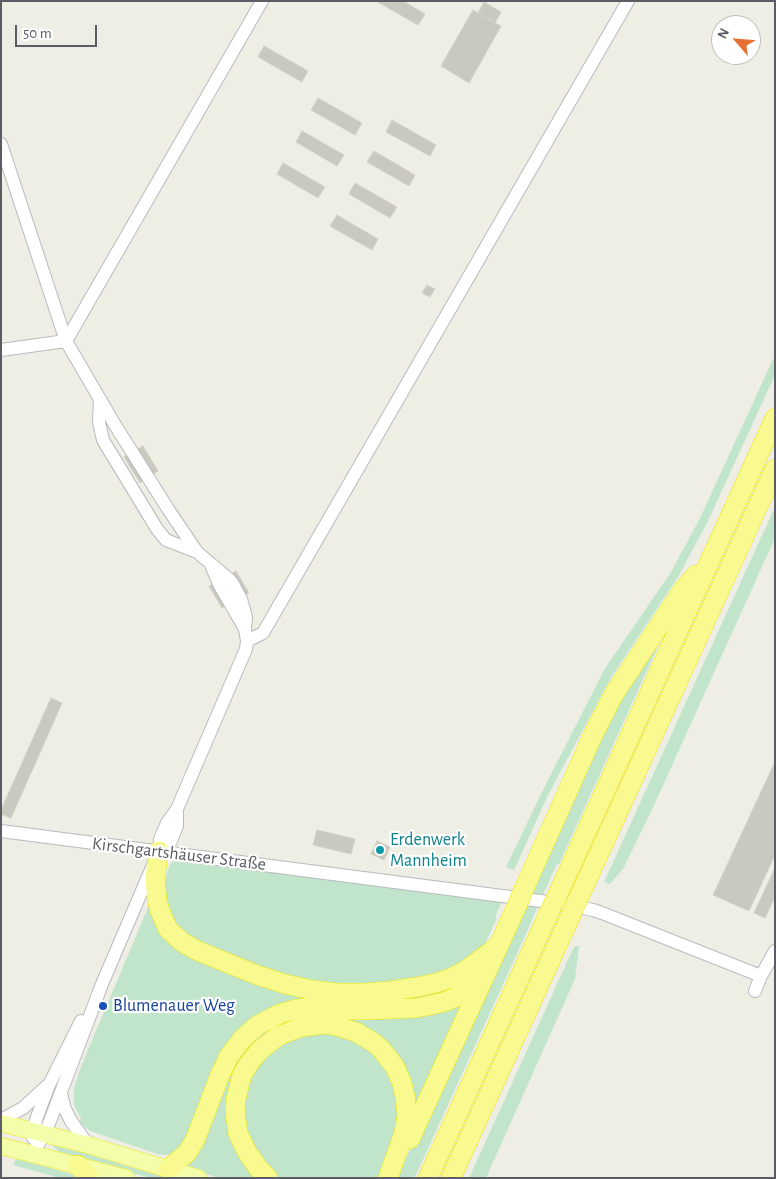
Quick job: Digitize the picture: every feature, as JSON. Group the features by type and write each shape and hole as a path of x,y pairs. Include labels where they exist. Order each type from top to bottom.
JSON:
{"highway":[{"path":"428,1178 775,418"},
{"path":"450,1178 775,469"},
{"path":"389,1178 516,908 592,735 614,694 683,590 713,555"},
{"path":"159,851 155,877 157,900 168,929 182,942 198,951 284,984 337,993 381,992 417,987 451,978 466,970 498,946"},
{"path":"168,1169 187,1153 195,1140 229,1056 244,1037 258,1025 279,1014 296,1009 368,1010 431,1006 456,997 487,971"},
{"path":"268,1178 246,1152 238,1133 236,1099 242,1075 259,1051 278,1036 301,1027 325,1024 356,1032 373,1042 395,1067 402,1083 407,1115 404,1133 389,1178"}],"main road":[{"path":"1,1122 88,1145 198,1178"},
{"path":"1,1146 33,1154 84,1172 126,1178"}],"street":[{"path":"66,341 262,1"},
{"path":"246,635 263,633 628,1"},
{"path":"1,144 66,341 114,425 197,552"},
{"path":"1,350 66,341"},
{"path":"39,1132 61,1094 102,984 159,851 160,839 176,809 246,649 246,635 209,561 197,552 166,540 157,529 103,440 99,422 100,399"},
{"name":"Kirschgartshäuser Straße","path":"1,831 564,904 593,910 761,976"},
{"path":"755,991 775,951"},
{"path":"33,1154 49,1085 75,1032 102,984"},
{"path":"1,1122 23,1108 49,1085"},
{"path":"61,1094 71,1122 88,1145"}],"green space":[{"path":"775,355 775,375 708,521 678,577 612,676 549,793 514,870 506,867 604,670 671,572 700,518"},
{"path":"775,507 775,538 650,814 623,869 610,884 604,882"},
{"path":"659,640 660,642 559,864 557,864 542,897 531,895 601,731"},
{"path":"179,860 502,901 495,917 497,918 483,948 453,973 360,988 275,977 176,931 162,895 169,866 172,862"},
{"path":"525,904 538,906 415,1177 397,1178 514,921"},
{"path":"149,905 161,927 290,990 461,981 445,996 264,1015 191,1132 176,1152 163,1155 158,1154 90,1131 79,1122 81,1118 74,1106 74,1088 80,1069"},
{"path":"575,946 579,946 575,979 486,1178 469,1178 572,951"},
{"path":"466,999 412,1118 379,1041 290,1024 231,1089 260,1178 220,1178 183,1167 231,1066 247,1043 283,1020"},
{"path":"324,1033 344,1037 363,1045 395,1076 399,1114 395,1135 379,1178 274,1178 247,1145 241,1088 251,1067 287,1036"},
{"path":"53,1143 175,1178 151,1178 71,1157 62,1154 52,1145"},
{"path":"16,1158 79,1178 60,1178 13,1165"}],"building":[{"path":"376,1 403,1 425,14 418,25"},
{"path":"484,2 501,12 495,23 478,13"},
{"path":"473,10 501,26 469,83 441,66"},
{"path":"264,46 308,71 302,82 258,57"},
{"path":"318,98 362,123 355,135 311,110"},
{"path":"392,120 436,145 430,156 386,132"},
{"path":"302,131 344,155 337,166 296,142"},
{"path":"374,151 415,175 409,186 367,162"},
{"path":"283,163 325,187 318,198 277,174"},
{"path":"355,183 397,207 390,218 349,194"},
{"path":"337,215 378,239 372,250 330,226"},
{"path":"427,285 435,289 430,297 422,293"},
{"path":"143,446 158,471 140,483 124,457"},
{"path":"236,571 249,593 222,608 209,586"},
{"path":"51,698 62,703 11,818 1,814 1,810"},
{"path":"775,762 775,855 749,911 713,895"},
{"path":"317,830 355,839 351,854 313,845"},
{"name":"Erdenwerk Mannheim","path":"377,841 390,847 384,860 371,854"},
{"path":"775,868 775,897 765,918 754,913"}],"place":[{"name":"Erdenwerk Mannheim","path":"380,850"},
{"name":"Blumenauer Weg","path":"103,1006"}]}
